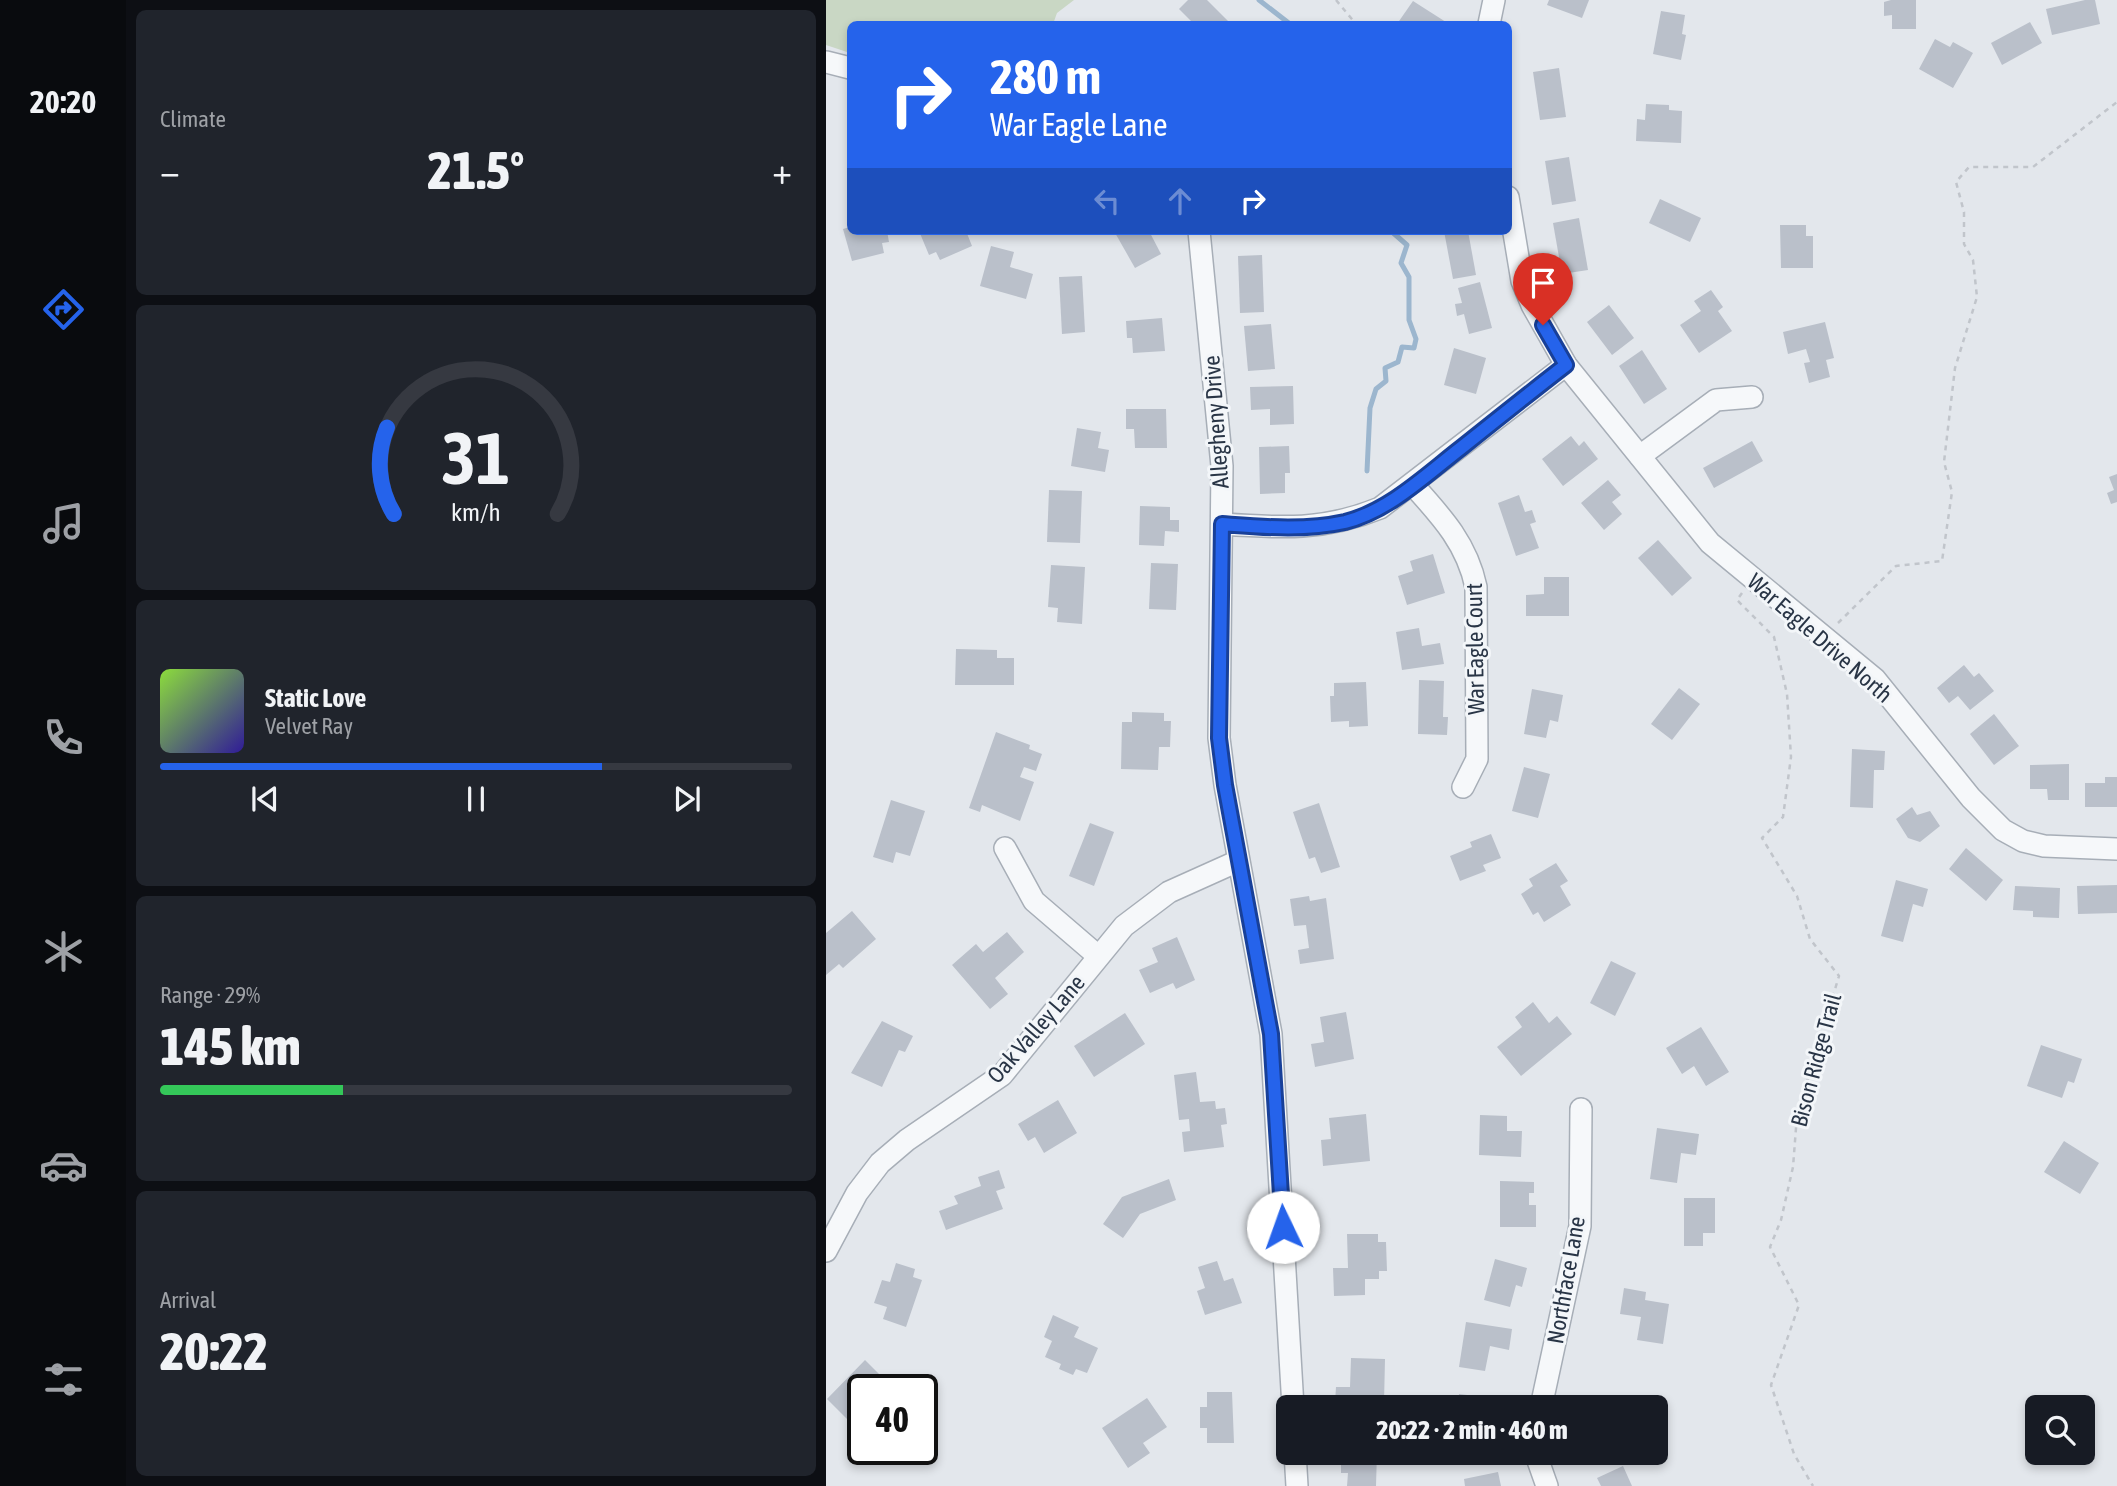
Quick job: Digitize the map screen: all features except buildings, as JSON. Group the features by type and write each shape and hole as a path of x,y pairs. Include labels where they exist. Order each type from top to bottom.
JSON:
{"street":[{"path":"1490,21 1494,0"},
{"path":"826,62 847,67"},
{"name":"War Eagle Drive North","path":"1512,221 1522,281 1532,305 1566,365 1710,543 1875,679 1971,798 2003,830 2023,841 2044,846 2117,849"},
{"name":"Allegheny Drive","path":"1199,235 1222,466 1219,738 1238,861 1271,1034 1292,1395"},
{"path":"1222,524 1292,528 1348,521 1380,508 1566,365"},
{"path":"1640,456 1716,400 1752,397"},
{"name":"War Eagle Court","path":"1413,485 1461,544 1471,562 1476,587 1477,758 1464,787"},
{"path":"1005,848 1034,901 1098,956"},
{"name":"Oak Valley Lane","path":"826,1251 857,1193 880,1163 907,1140 1002,1075 1124,926 1159,899 1238,861"},
{"name":"Northface Lane","path":"1544,1395 1580,1226 1581,1109"},
{"path":"1296,1465 1297,1486"},
{"path":"1539,1465 1546,1486"}],"path":[{"path":"1336,0 1354,21"},
{"path":"1824,638 1896,566 1942,561 1952,492 1944,462 1955,368 1977,297 1973,260 1964,244 1964,212 1956,182 1969,167 2033,167 2117,102"},
{"name":"Bison Ridge Trail","path":"1751,579 1737,600 1774,637 1787,694 1791,757 1783,817 1762,838 1797,896 1810,939 1839,975 1797,1115 1793,1167 1781,1220 1770,1247 1799,1305 1771,1385 1794,1454 1813,1486"}],"green space":[{"path":"826,0 1074,0 1057,13 1054,21 847,21 847,52 826,45"}],"waterway":[{"path":"1259,0 1286,21"},
{"path":"1367,471 1370,408 1376,389 1386,381 1385,368 1398,362 1402,347 1414,348 1416,339 1409,320 1409,277 1401,263 1407,245 1396,235"}],"route":[{"path":"1283,1227 1271,1034 1225,785 1219,738 1222,524 1292,528 1323,526 1348,521 1380,508 1566,365 1543,325"}]}
